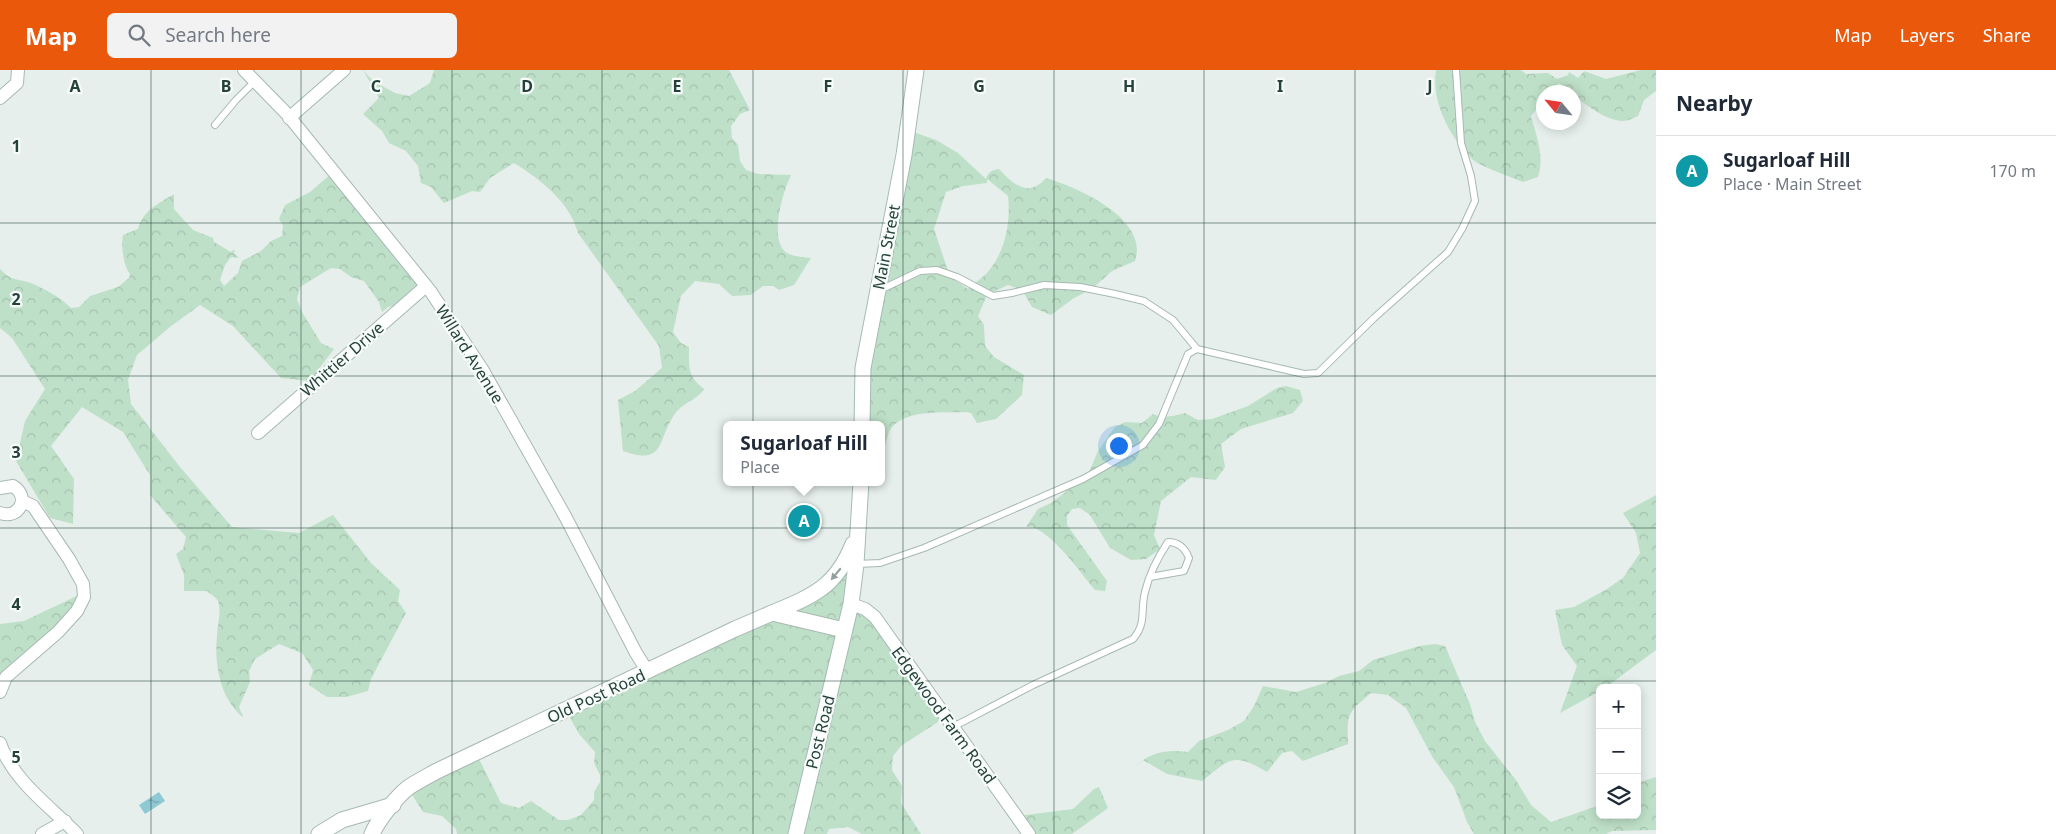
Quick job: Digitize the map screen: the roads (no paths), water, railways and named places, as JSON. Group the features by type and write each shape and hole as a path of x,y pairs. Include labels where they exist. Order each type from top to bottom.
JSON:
{"main road":[{"name":"Main Street","path":"862,421 862,368 904,155 916,70"},
{"path":"772,613 844,630 851,604 856,564 861,486"},
{"name":"Old Post Road","path":"372,834 375,827 408,788 437,771 821,589 836,576 846,562 858,532"},
{"name":"Post Road","path":"796,834 844,630"},
{"path":"319,834 342,820 393,805"}],"street":[{"path":"0,98 16,82 18,70"},
{"name":"Willard Avenue","path":"244,70 289,118 426,286 482,369 565,516 636,653 648,672"},
{"path":"289,118 344,70"},
{"name":"Whittier Drive","path":"258,433 426,286"},
{"path":"0,488 8,485 17,489 22,496 21,506 14,513 9,515 0,513"},
{"path":"0,692 6,678 58,632 77,611 84,597 83,584 69,559 33,506 22,501"},
{"name":"Edgewood Farm Road","path":"851,604 865,609 875,617 1029,834"},
{"path":"0,743 5,757 24,782 77,834"},
{"path":"42,834 65,821"}],"lane":[{"path":"877,292 920,271 938,270 957,277 993,296 1044,285 1080,288 1115,294 1144,301 1172,320 1197,349 1304,374 1318,372 1374,318 1448,252 1462,229 1475,201 1471,176 1461,143 1456,70"},
{"path":"215,125 236,100 256,81"},
{"path":"856,564 880,563 924,548 1083,479 1143,445 1159,424 1188,354 1197,349"},
{"path":"953,727 1033,685 1133,639 1140,631 1143,621 1145,590 1158,556 1168,542 1174,542 1182,546 1189,558 1184,571 1150,577"}],"water":[{"path":"159,792 165,801 145,814 139,805"}],"place":[{"name":"Sugarloaf Hill","path":"804,521"}]}
